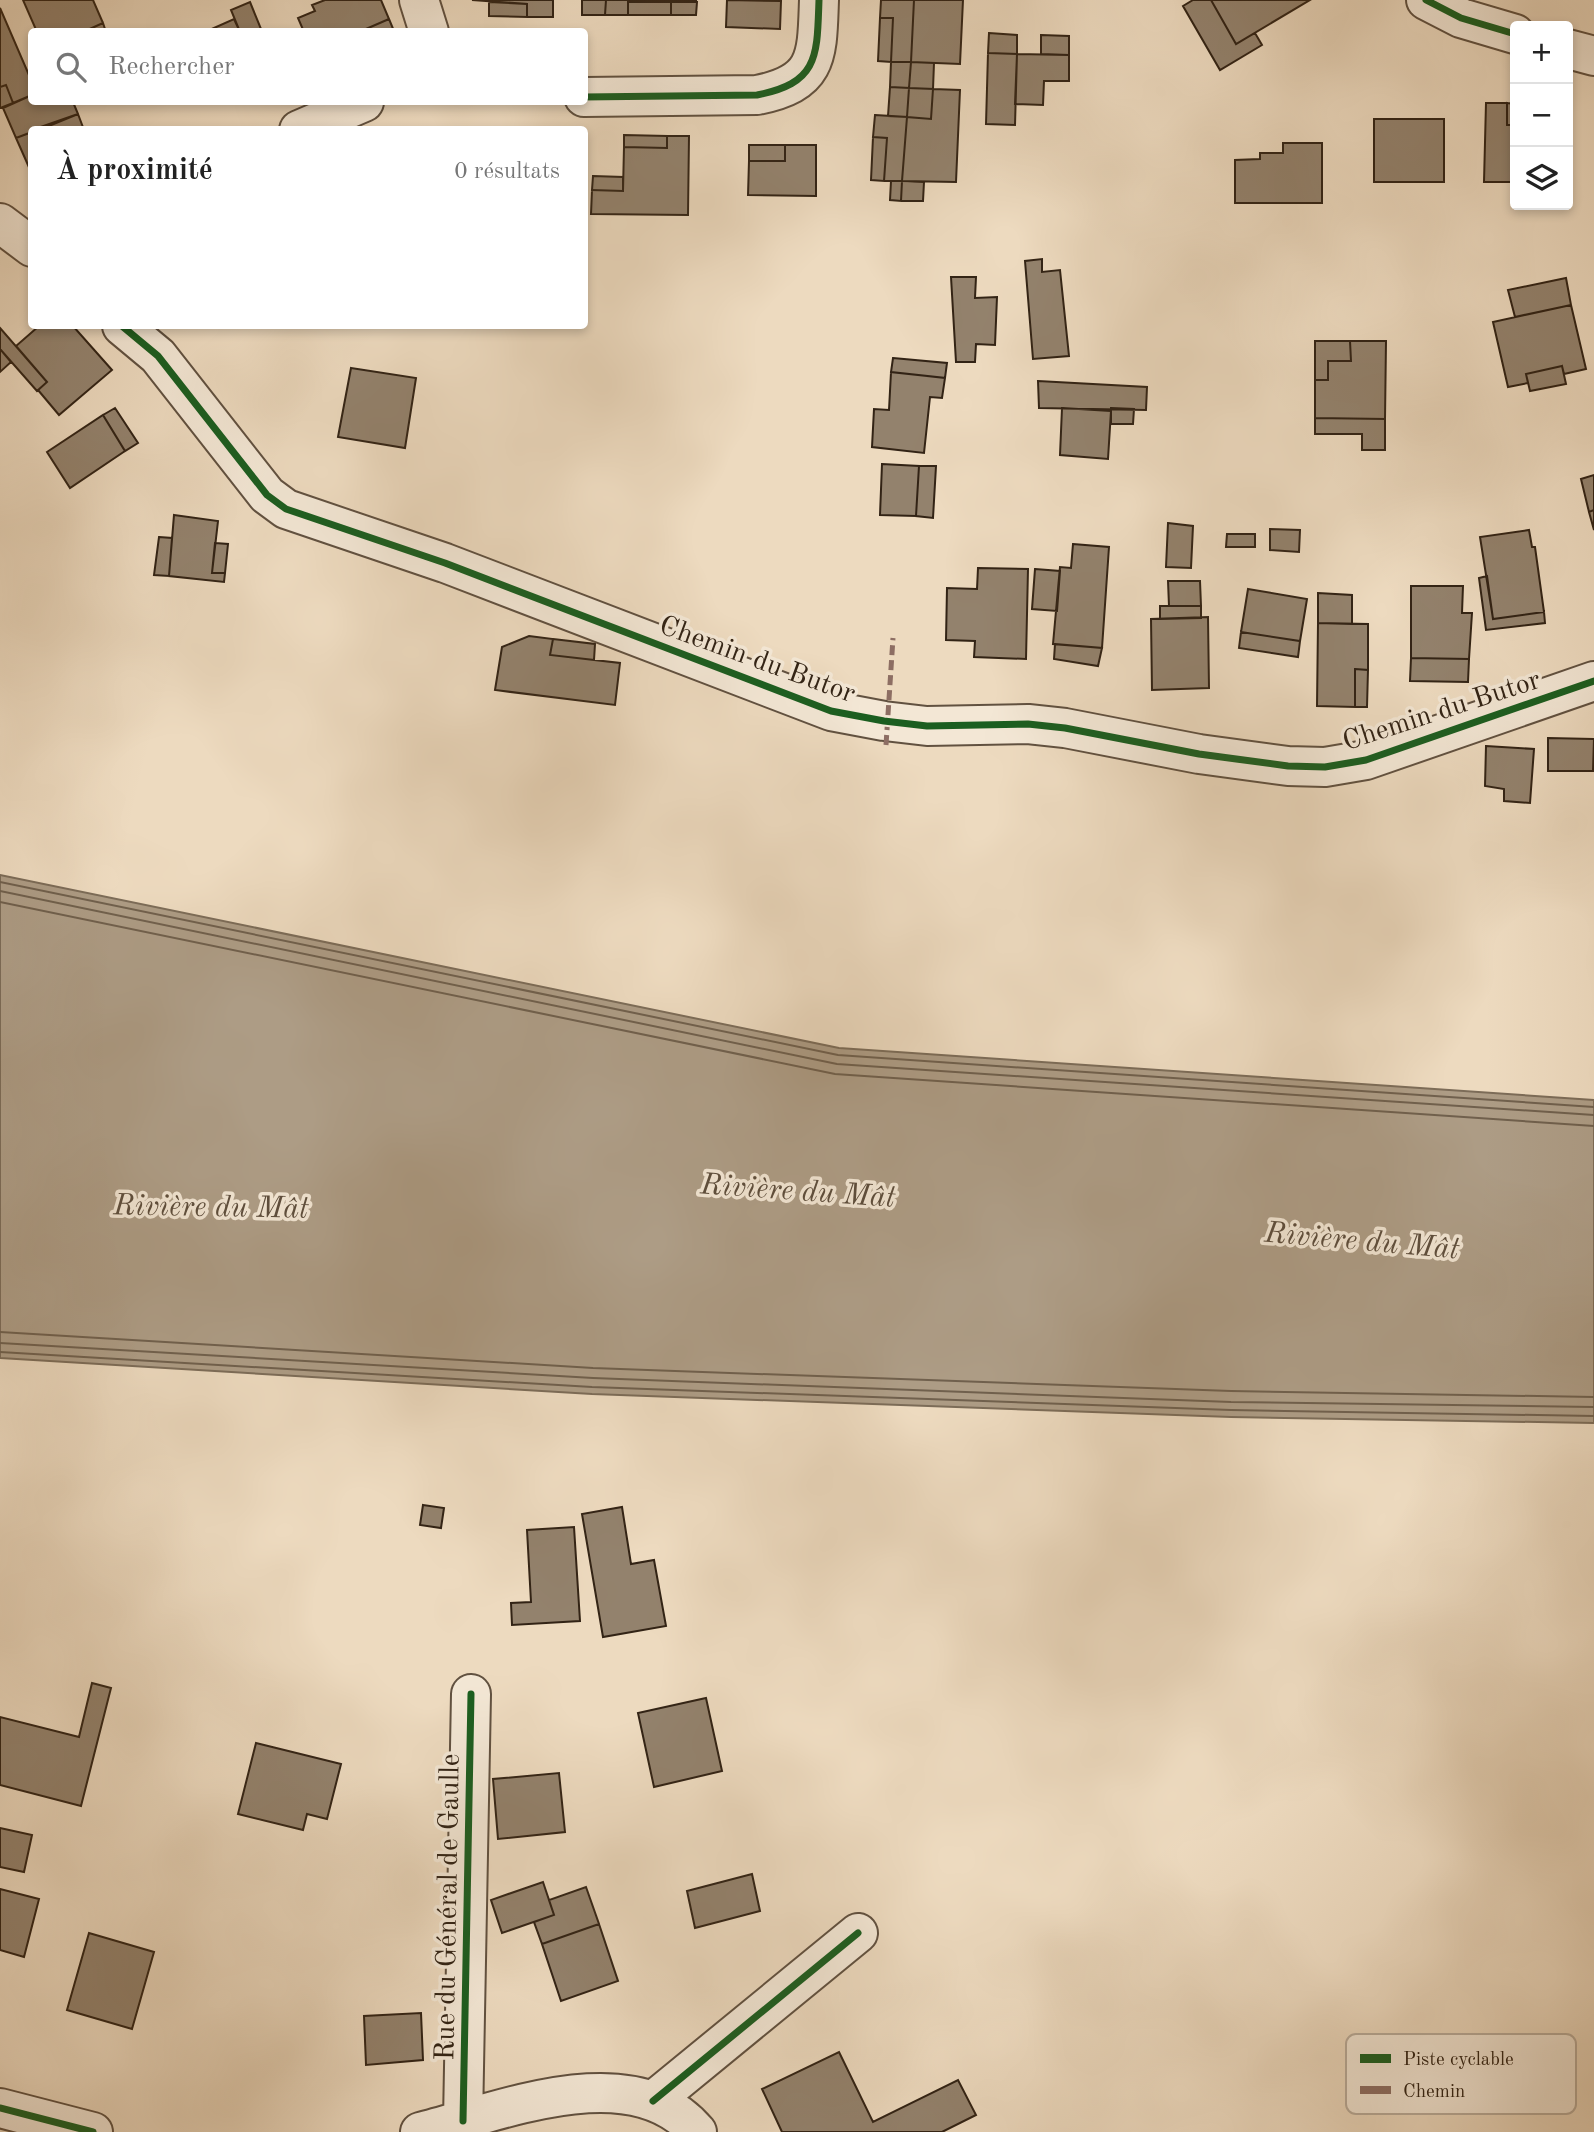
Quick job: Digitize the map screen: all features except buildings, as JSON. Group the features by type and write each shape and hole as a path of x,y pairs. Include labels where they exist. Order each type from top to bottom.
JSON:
{"street":[{"path":"419,0 428,28"},
{"path":"588,97 757,95 782,90 803,79 813,57 819,0"},
{"path":"1426,0 1461,18 1510,33"},
{"path":"1573,50 1594,56"},
{"path":"308,126 357,105"},
{"path":"0,223 28,244"},
{"name":"Chemin du Butor","path":"126,329 158,356 267,495 286,509 445,563 831,711 928,726 980,723 1065,728 1199,754 1288,766 1325,766 1366,760 1594,681"},
{"name":"Rue du Général de Gaulle","path":"463,2121 471,1694"},
{"path":"653,2101 858,1933"},
{"path":"420,2132 565,2094 612,2092 653,2101 691,2124 697,2132"},
{"path":"0,2108 93,2132"}],"water":[{"name":"Rivière du Mât","path":"0,875 839,1048 1594,1100 1594,1423 1231,1417 592,1394 0,1358"}],"marked path":[{"path":"886,745 893,638"}],"cycle path":[{"path":"588,97 757,95 777,90 793,83 810,64 815,52 819,0"},
{"path":"1426,0 1461,18 1510,33"},
{"path":"126,329 158,356 267,495 286,509 445,563 831,711 927,726 1028,724 1065,728 1199,754 1288,766 1325,767 1366,760 1594,681"},
{"path":"463,2121 471,1694"},
{"path":"653,2101 858,1933"},
{"path":"0,2108 93,2132"}]}
